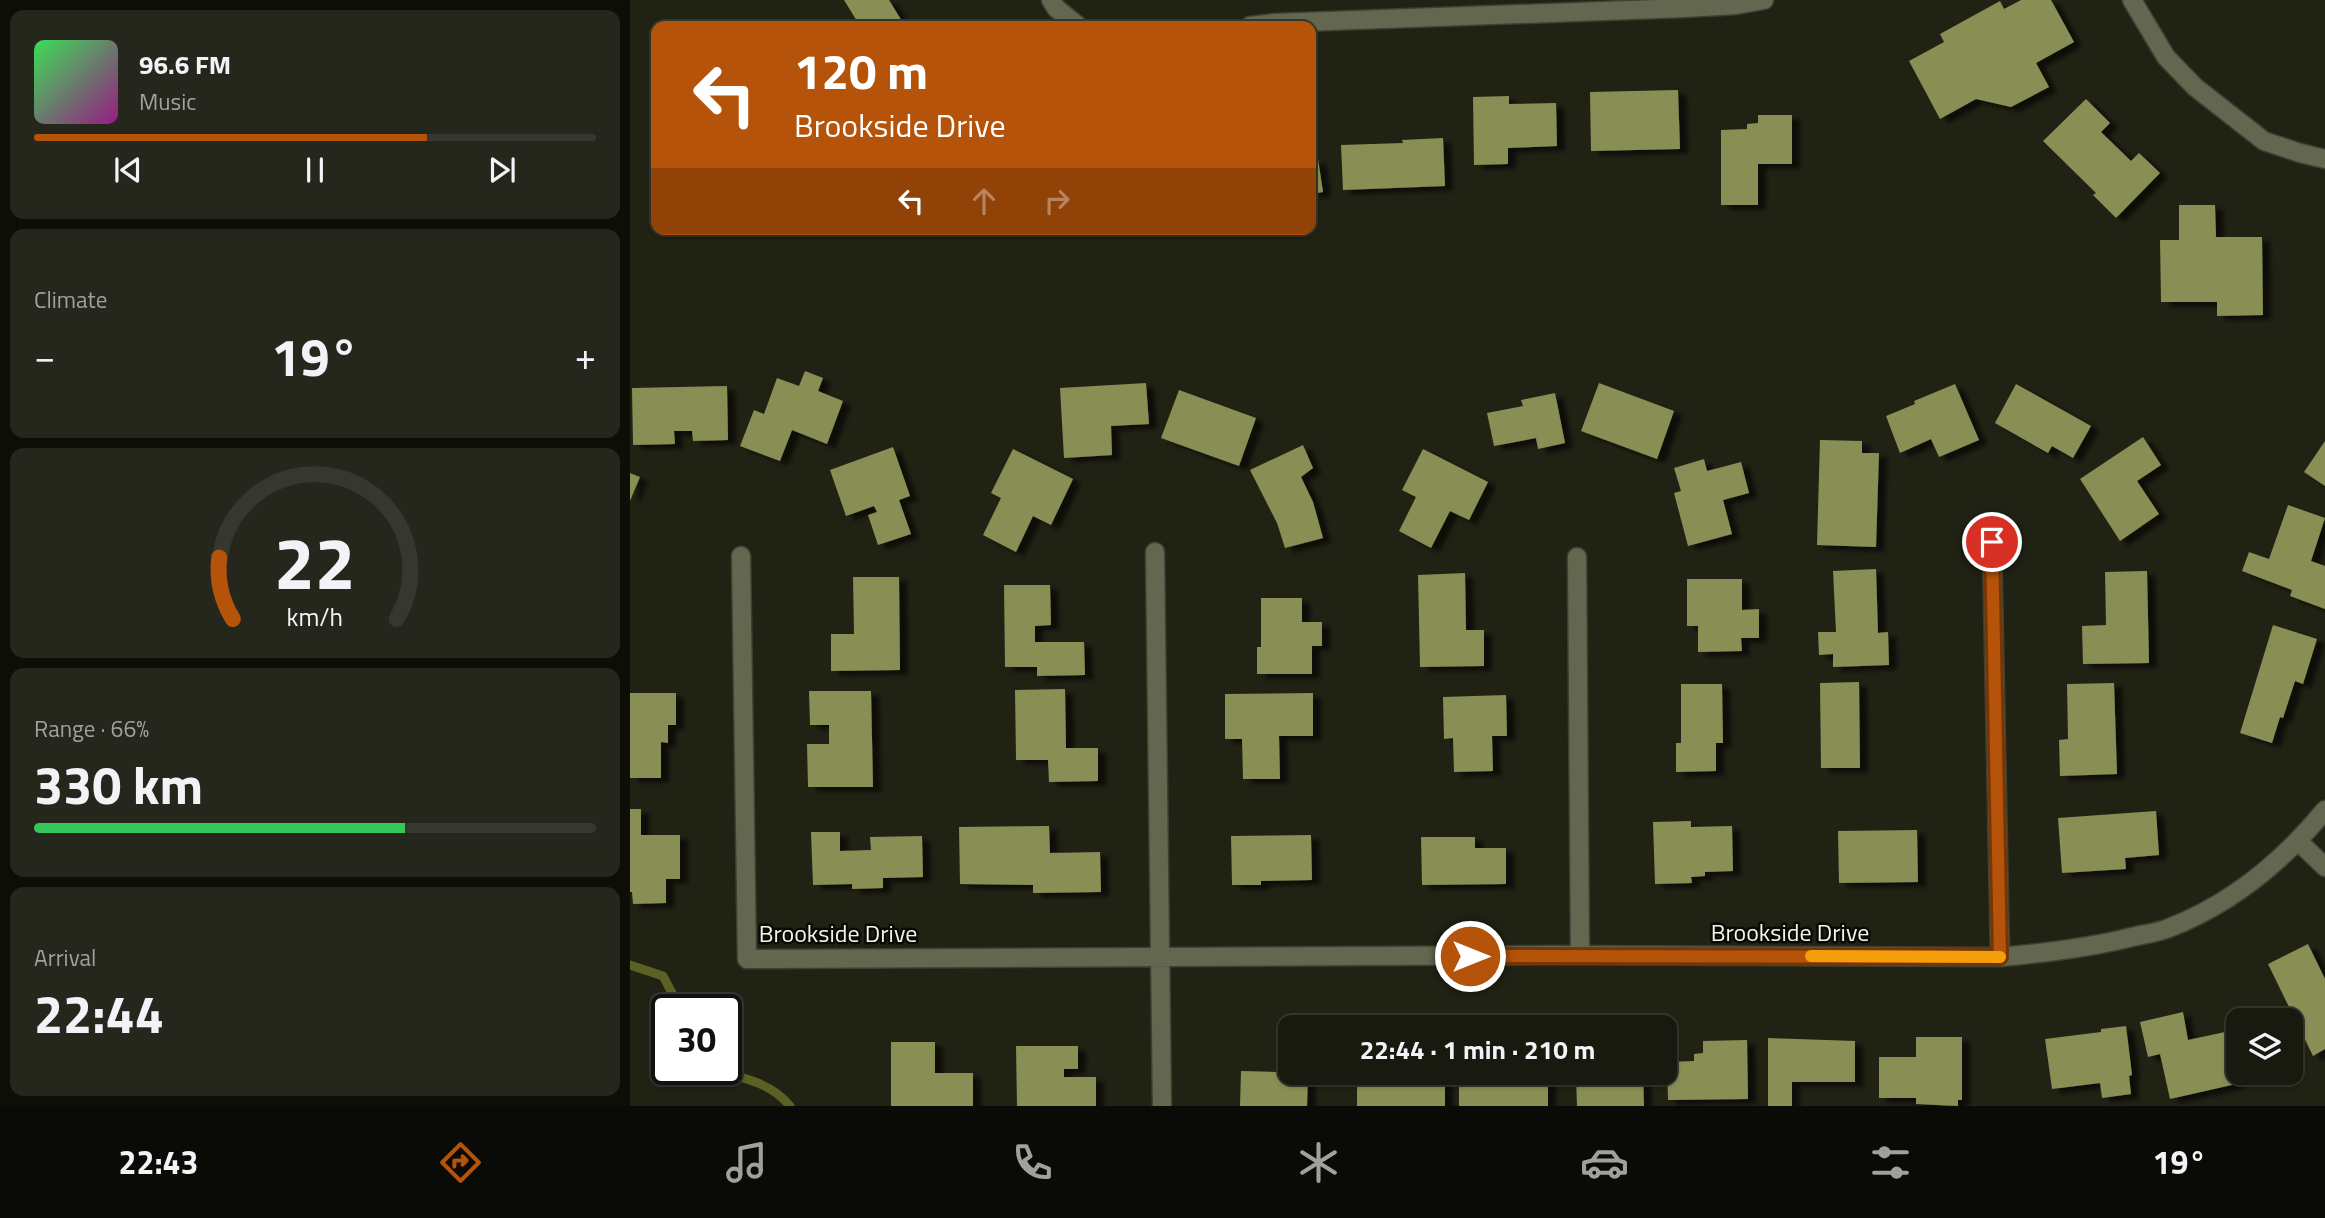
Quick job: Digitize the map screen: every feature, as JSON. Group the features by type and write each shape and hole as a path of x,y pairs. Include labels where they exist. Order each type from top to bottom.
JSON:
{"street":[{"path":"1316,22 1685,8 1736,5 1764,0"},
{"path":"2132,0 2166,57 2195,87 2264,141 2325,159"},
{"path":"1053,4 1072,21"},
{"path":"1992,542 2000,957"},
{"path":"1155,552 1162,1106"},
{"name":"Brookside Drive","path":"741,556 747,959 2000,957 2101,945 2168,928 2237,893 2299,842 2325,810"},
{"path":"1577,557 1580,956"},
{"path":"2299,842 2325,867"}],"building":[{"path":"844,0 889,0 902,21 857,21"},
{"path":"2021,0 2051,0 2074,42 2036,63 2049,87 2011,107 1976,99 1940,119 1909,61 1944,42 1940,34 2000,1 2004,9"},
{"path":"1678,90 1680,149 1591,151 1590,92"},
{"path":"1509,96 1509,104 1556,103 1557,146 1508,148 1508,164 1474,165 1473,97"},
{"path":"2086,99 2110,123 2101,132 2131,161 2139,153 2160,173 2116,218 2093,195 2096,193 2043,141"},
{"path":"1758,115 1792,115 1792,164 1758,164 1758,205 1721,205 1721,130 1747,129 1747,124 1758,123"},
{"path":"1443,138 1445,186 1343,190 1341,145 1403,143 1402,140"},
{"path":"1316,159 1318,159 1323,192 1316,193"},
{"path":"2179,205 2215,205 2216,237 2262,237 2263,315 2217,316 2217,302 2161,302 2160,240 2179,240"},
{"path":"805,371 823,378 818,391 843,401 827,444 792,430 780,461 740,446 754,410 764,414 777,378 799,386"},
{"path":"1146,383 1149,424 1111,426 1112,455 1064,458 1060,388"},
{"path":"1599,383 1674,411 1657,459 1581,431"},
{"path":"1955,384 1979,440 1939,457 1931,439 1900,453 1886,416"},
{"path":"2016,384 2091,426 2073,458 2052,446 2048,453 1995,423"},
{"path":"727,386 728,440 693,441 692,431 674,431 675,444 633,445 632,388"},
{"path":"1179,390 1256,418 1239,466 1161,438"},
{"path":"1555,393 1565,443 1538,449 1536,438 1494,446 1487,413 1523,406 1521,400"},
{"path":"2143,437 2161,465 2137,481 2159,514 2120,541 2080,479"},
{"path":"1820,440 1862,441 1862,453 1879,453 1876,547 1817,545"},
{"path":"2325,441 2325,486 2304,472"},
{"path":"1303,445 1313,468 1301,477 1313,502 1323,538 1285,548 1277,523 1250,470"},
{"path":"893,447 910,496 899,500 911,534 878,545 868,515 877,512 874,506 846,516 830,470"},
{"path":"1013,449 1073,479 1051,525 1033,516 1016,552 983,535 1001,498 991,493"},
{"path":"1423,449 1488,482 1469,520 1450,511 1431,548 1399,531 1416,497 1402,490"},
{"path":"1704,459 1707,471 1741,462 1749,493 1723,500 1732,534 1688,546 1674,493 1681,491 1674,468"},
{"path":"630,473 640,477 630,501"},
{"path":"2288,505 2325,518 2311,561 2325,566 2325,609 2290,596 2292,590 2242,571 2249,552 2269,559"},
{"path":"1876,569 1878,633 1888,632 1889,665 1833,667 1833,654 1819,655 1818,632 1836,632 1833,571"},
{"path":"2147,571 2149,663 2083,664 2082,626 2106,625 2105,572"},
{"path":"1465,573 1466,630 1484,630 1484,666 1420,667 1418,575"},
{"path":"853,577 899,577 900,670 831,671 831,634 854,634"},
{"path":"1687,579 1742,579 1742,610 1759,609 1759,638 1741,638 1742,651 1698,652 1698,626 1687,626"},
{"path":"1004,585 1050,585 1051,625 1035,626 1035,642 1084,642 1085,675 1037,676 1037,667 1005,667"},
{"path":"1261,598 1302,598 1302,622 1322,622 1322,646 1312,646 1312,674 1257,674 1257,647 1261,647"},
{"path":"2273,625 2317,639 2303,684 2295,681 2272,743 2240,733"},
{"path":"1859,682 1860,768 1821,768 1820,683"},
{"path":"2114,683 2117,774 2060,776 2059,740 2068,739 2067,684"},
{"path":"1681,684 1722,684 1723,743 1716,743 1716,771 1676,772 1676,743 1681,743"},
{"path":"1065,689 1066,748 1098,748 1098,781 1049,782 1048,760 1016,760 1015,690"},
{"path":"809,691 871,691 873,787 808,787 807,744 829,744 829,725 810,725"},
{"path":"630,693 676,693 676,725 668,725 668,743 661,742 661,778 630,778"},
{"path":"1313,693 1313,736 1279,736 1280,779 1243,779 1242,739 1225,739 1225,694"},
{"path":"1506,695 1507,736 1492,736 1493,771 1454,772 1453,738 1444,739 1443,697"},
{"path":"630,809 641,809 641,835 680,835 680,879 666,879 666,903 633,904 630,892"},
{"path":"2156,811 2159,855 2125,858 2126,869 2062,873 2058,818"},
{"path":"1691,821 1691,827 1732,826 1733,871 1705,872 1705,876 1691,877 1692,883 1655,884 1653,822"},
{"path":"1049,826 1050,853 1100,852 1101,892 1033,893 1033,885 960,884 959,827"},
{"path":"1917,830 1918,882 1839,883 1838,831"},
{"path":"811,832 840,832 840,851 871,850 870,837 922,836 923,877 883,878 883,888 852,889 852,884 813,885"},
{"path":"1311,835 1312,880 1261,881 1261,885 1232,885 1231,836"},
{"path":"1421,837 1475,837 1475,848 1506,848 1506,884 1422,885"},
{"path":"2308,944 2325,979 2325,1049 2313,1056 2303,1036 2303,1008 2290,1008 2268,964"},
{"path":"2183,1012 2188,1040 2225,1032 2226,1085 2232,1085 2170,1099 2160,1054 2148,1057 2140,1022"},
{"path":"2126,1026 2132,1075 2129,1076 2131,1094 2102,1098 2100,1083 2052,1089 2045,1039"},
{"path":"1916,1037 1962,1037 1962,1100 1958,1100 1958,1106 1916,1104 1916,1098 1879,1098 1879,1057 1916,1057"},
{"path":"1768,1038 1855,1041 1855,1082 1792,1082 1792,1106 1768,1106"},
{"path":"1747,1040 1748,1099 1668,1100 1668,1085 1677,1085 1677,1062 1694,1061 1694,1054 1703,1053 1703,1041"},
{"path":"891,1042 935,1042 935,1073 973,1073 973,1106 891,1106"},
{"path":"1016,1046 1078,1046 1078,1069 1064,1069 1064,1077 1096,1077 1096,1106 1017,1106"},
{"path":"1241,1071 1278,1072 1278,1085 1308,1085 1307,1106 1240,1106"},
{"path":"1357,1085 1445,1085 1445,1106 1357,1106"},
{"path":"1459,1085 1548,1085 1548,1106 1459,1106"},
{"path":"1576,1085 1643,1085 1644,1106 1577,1106"}],"waterway":[{"path":"630,965 663,976 673,994"},
{"path":"742,1078 763,1085 790,1106"}],"slow traffic":[{"path":"1811,956 2000,957"}],"route":[{"path":"1470,956 2000,957 1992,542"}]}
